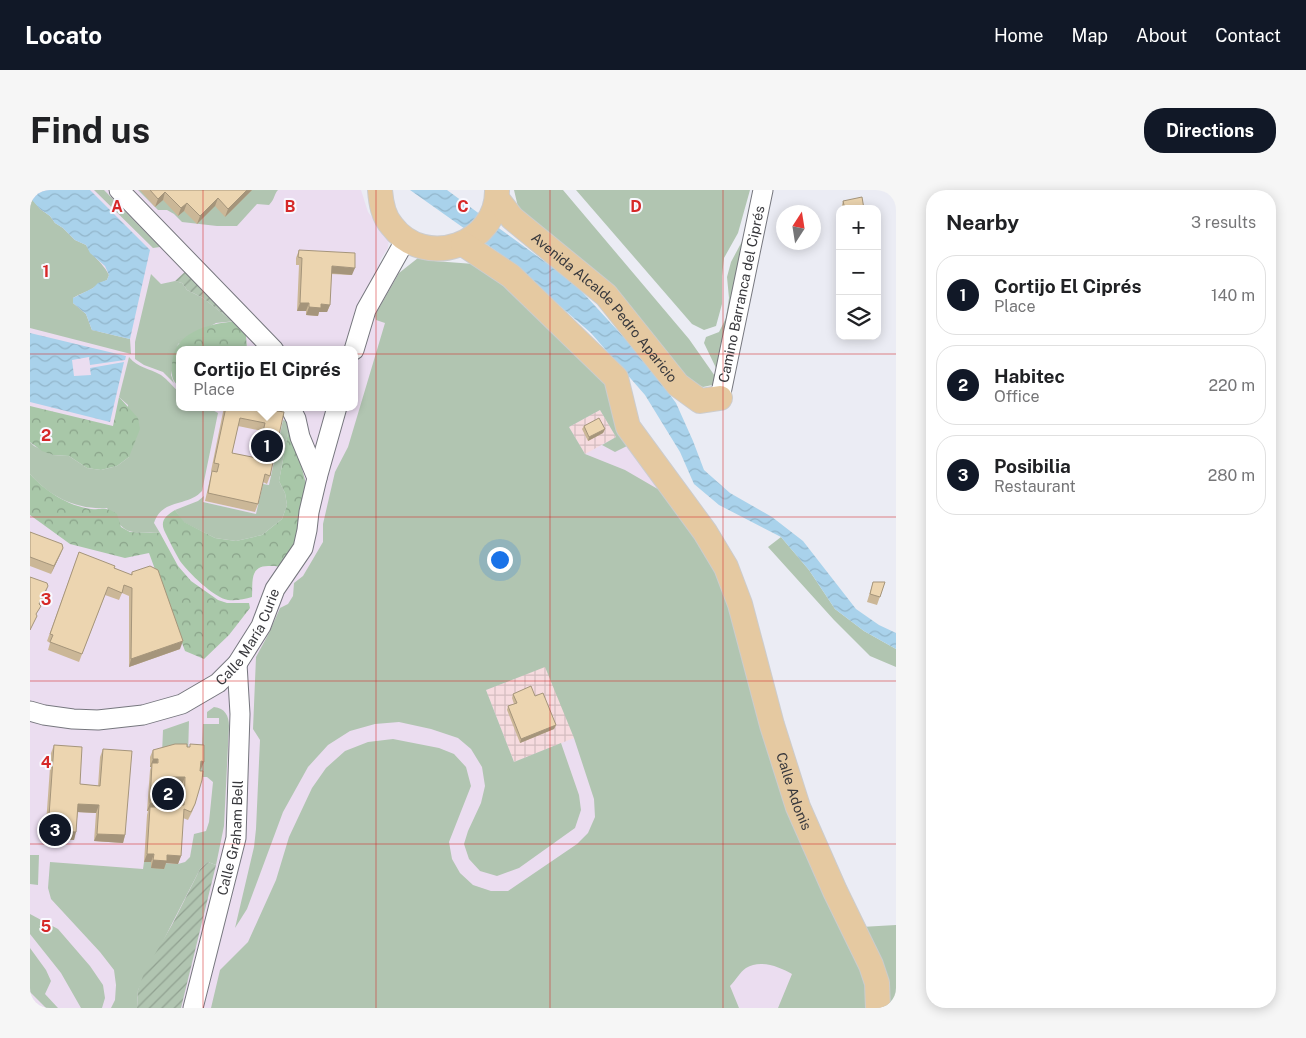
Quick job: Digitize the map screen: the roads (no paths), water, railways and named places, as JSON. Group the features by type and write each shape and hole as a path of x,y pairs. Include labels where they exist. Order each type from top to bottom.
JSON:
{"main road":[{"name":"Avenida Alcalde Pedro Aparicio","path":"380,190 382,208 391,226 406,240 424,248 437,249 463,244 480,234 491,218 497,195"},
{"name":"Avenida Alcalde Pedro Aparicio","path":"497,195 512,218 606,295 678,385 700,401 720,398"},
{"name":"Calle Adonis","path":"463,244 511,276 616,378 628,427 705,532 726,567 740,604 772,725 798,807 871,965 877,983 878,1008"}],"street":[{"path":"119,190 270,346"},
{"name":"Camino Barranca del Ciprés","path":"720,398 763,190"},
{"path":"355,346 366,310 406,240"},
{"path":"292,411 300,437 317,478"},
{"name":"Calle María Curie","path":"30,711 73,719 106,720 143,715 182,704 218,683 237,664 261,626 274,589 303,548 317,478 336,411"},
{"name":"Calle Graham Bell","path":"193,1008 236,838 240,714 237,664"}],"water":[{"path":"30,190 90,190 150,250 130,339 92,330 86,314 73,303 73,298 93,288 98,283 107,280 109,275 105,266 90,253 86,245 75,240 40,209 32,200"},
{"path":"410,190 447,190 574,283 642,357 676,403 704,470 730,493 772,517 803,541 856,609 879,625 896,633 896,649 864,631 835,609 809,570 781,537 719,505 694,484 680,452 645,395 591,333 499,253"},
{"path":"30,333 126,356 125,360 90,365 89,357 72,360 74,376 91,375 90,368 124,362 110,422 30,402"}],"place":[{"name":"Cortijo El Ciprés","path":"267,446"},
{"name":"Habitec","path":"168,794"},
{"name":"Posibilia","path":"55,830"}]}
